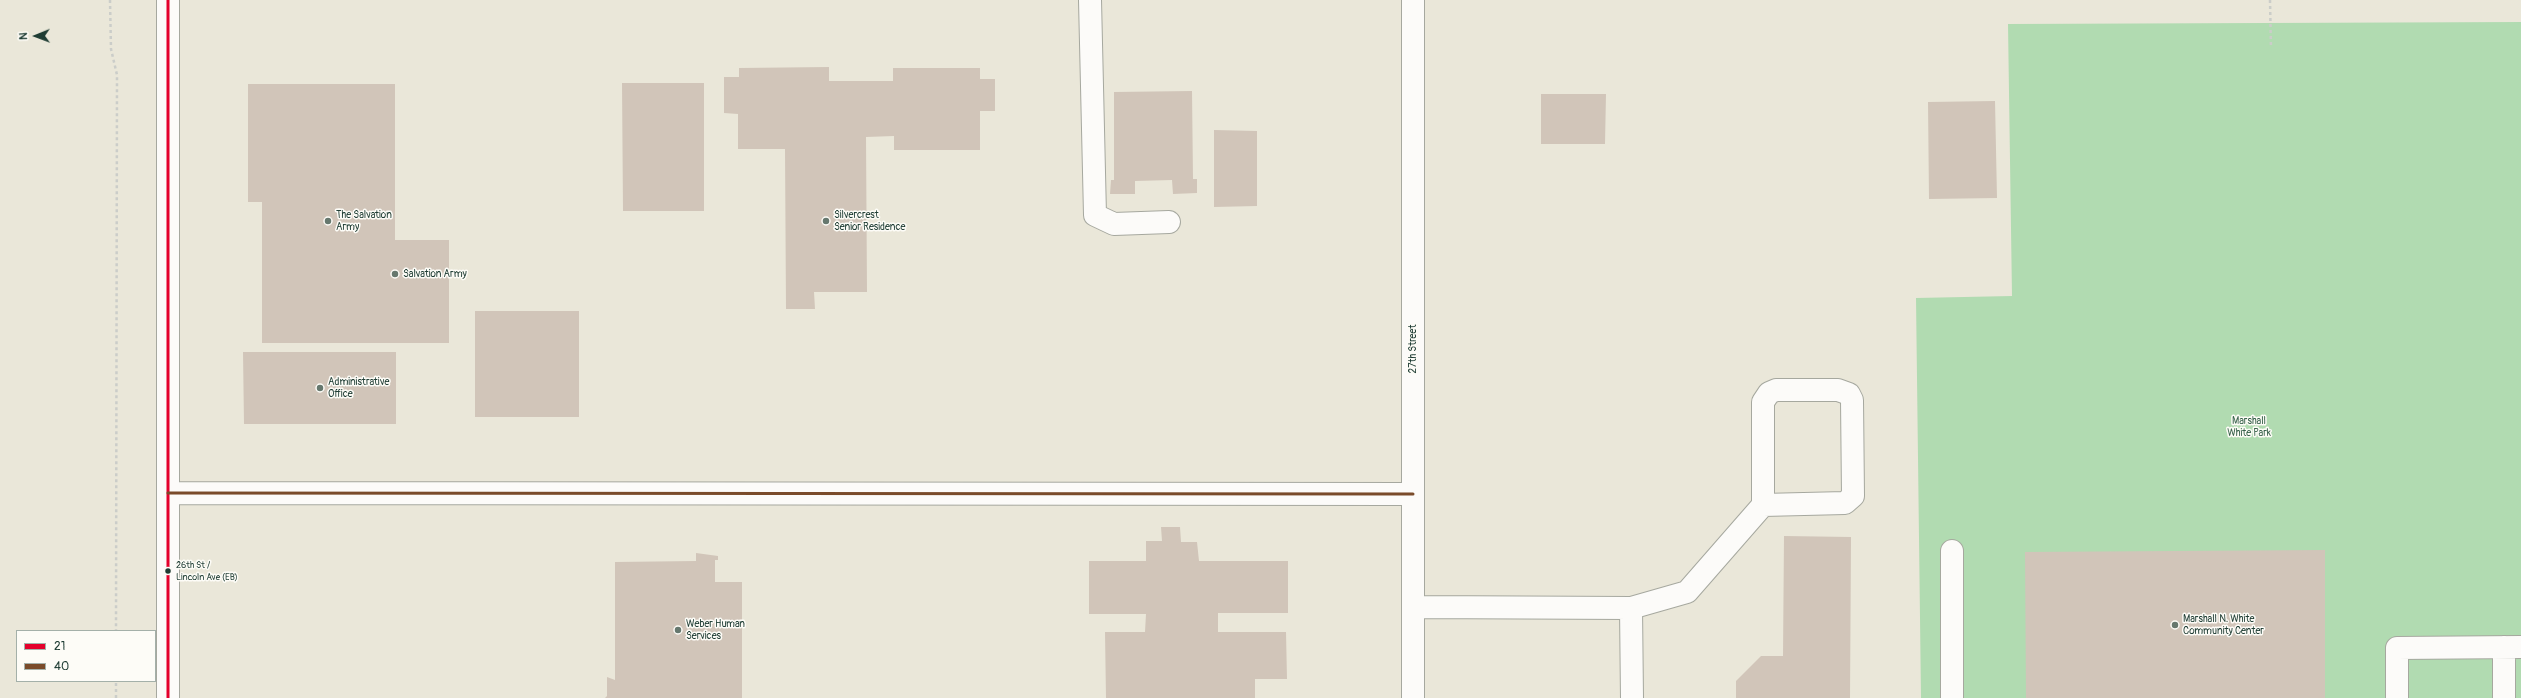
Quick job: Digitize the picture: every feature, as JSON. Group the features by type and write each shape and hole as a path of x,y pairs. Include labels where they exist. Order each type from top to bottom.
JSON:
{"street":[{"path":"168,0 168,698"},
{"path":"1090,0 1095,215 1114,224 1169,222"},
{"name":"27th Street","path":"1413,0 1413,698"},
{"path":"1413,607 1631,608 1687,592 1763,505 1763,402 1765,397 1776,390 1838,390 1849,394 1852,400 1853,496 1845,503 1763,505"},
{"path":"168,493 1413,494"},
{"path":"1952,551 1952,698"},
{"path":"1631,608 1632,698"},
{"path":"2397,698 2397,648 2512,648 2504,698"}],"path":[{"path":"110,0 111,49 117,75 116,630"},
{"path":"2270,0 2271,48"},
{"path":"116,682 116,698"}],"green space":[{"name":"Marshall White Park","path":"2521,22 2521,698 1921,698 1916,298 2012,296 2008,24"}],"building":[{"name":"Silvercrest Senior Residence","path":"829,67 829,81 893,81 893,68 980,68 980,79 995,79 995,111 980,111 980,150 894,150 894,136 866,137 867,292 814,292 815,309 786,309 785,149 738,149 738,114 724,113 724,77 739,77 739,68"},
{"path":"622,83 704,83 704,211 623,211"},
{"name":"The Salvation Army","path":"248,84 395,84 395,240 449,240 449,343 262,343 262,202 248,202"},
{"path":"1192,91 1193,179 1197,179 1197,193 1173,194 1172,180 1135,181 1135,194 1110,194 1111,180 1114,180 1114,92"},
{"path":"1541,94 1606,94 1605,144 1541,144"},
{"path":"1995,101 1997,198 1929,199 1928,102"},
{"path":"1214,130 1257,131 1257,206 1214,207"},
{"path":"475,311 579,311 579,417 475,417"},
{"name":"Administrative Office","path":"243,352 396,352 396,424 244,424"},
{"path":"1161,527 1180,527 1181,542 1197,542 1199,561 1288,561 1288,613 1218,613 1218,632 1286,632 1287,679 1255,679 1255,698 1106,698 1105,632 1145,632 1146,614 1089,614 1089,561 1146,561 1146,541 1162,541"},
{"path":"1784,536 1851,537 1850,698 1736,698 1736,681 1761,656 1783,656"},
{"name":"Marshall N. White Community Center","path":"2325,550 2325,698 2026,698 2025,552"},
{"name":"Weber Human Services","path":"696,553 718,556 718,560 715,560 715,582 742,582 742,698 605,698 607,696 607,677 615,680 615,562 696,561"}],"transit line":[{"name":"21","path":"168,0 168,698"},
{"name":"40","path":"168,493 1413,494"}],"place":[{"name":"The Salvation Army","path":"328,221"},
{"name":"Silvercrest Senior Residence","path":"826,221"},
{"name":"Salvation Army","path":"395,274"},
{"name":"Administrative Office","path":"320,388"},
{"name":"26th St / Lincoln Ave (EB)","path":"168,571"},
{"name":"Marshall N. White Community Center","path":"2175,625"},
{"name":"Weber Human Services","path":"678,630"}]}
